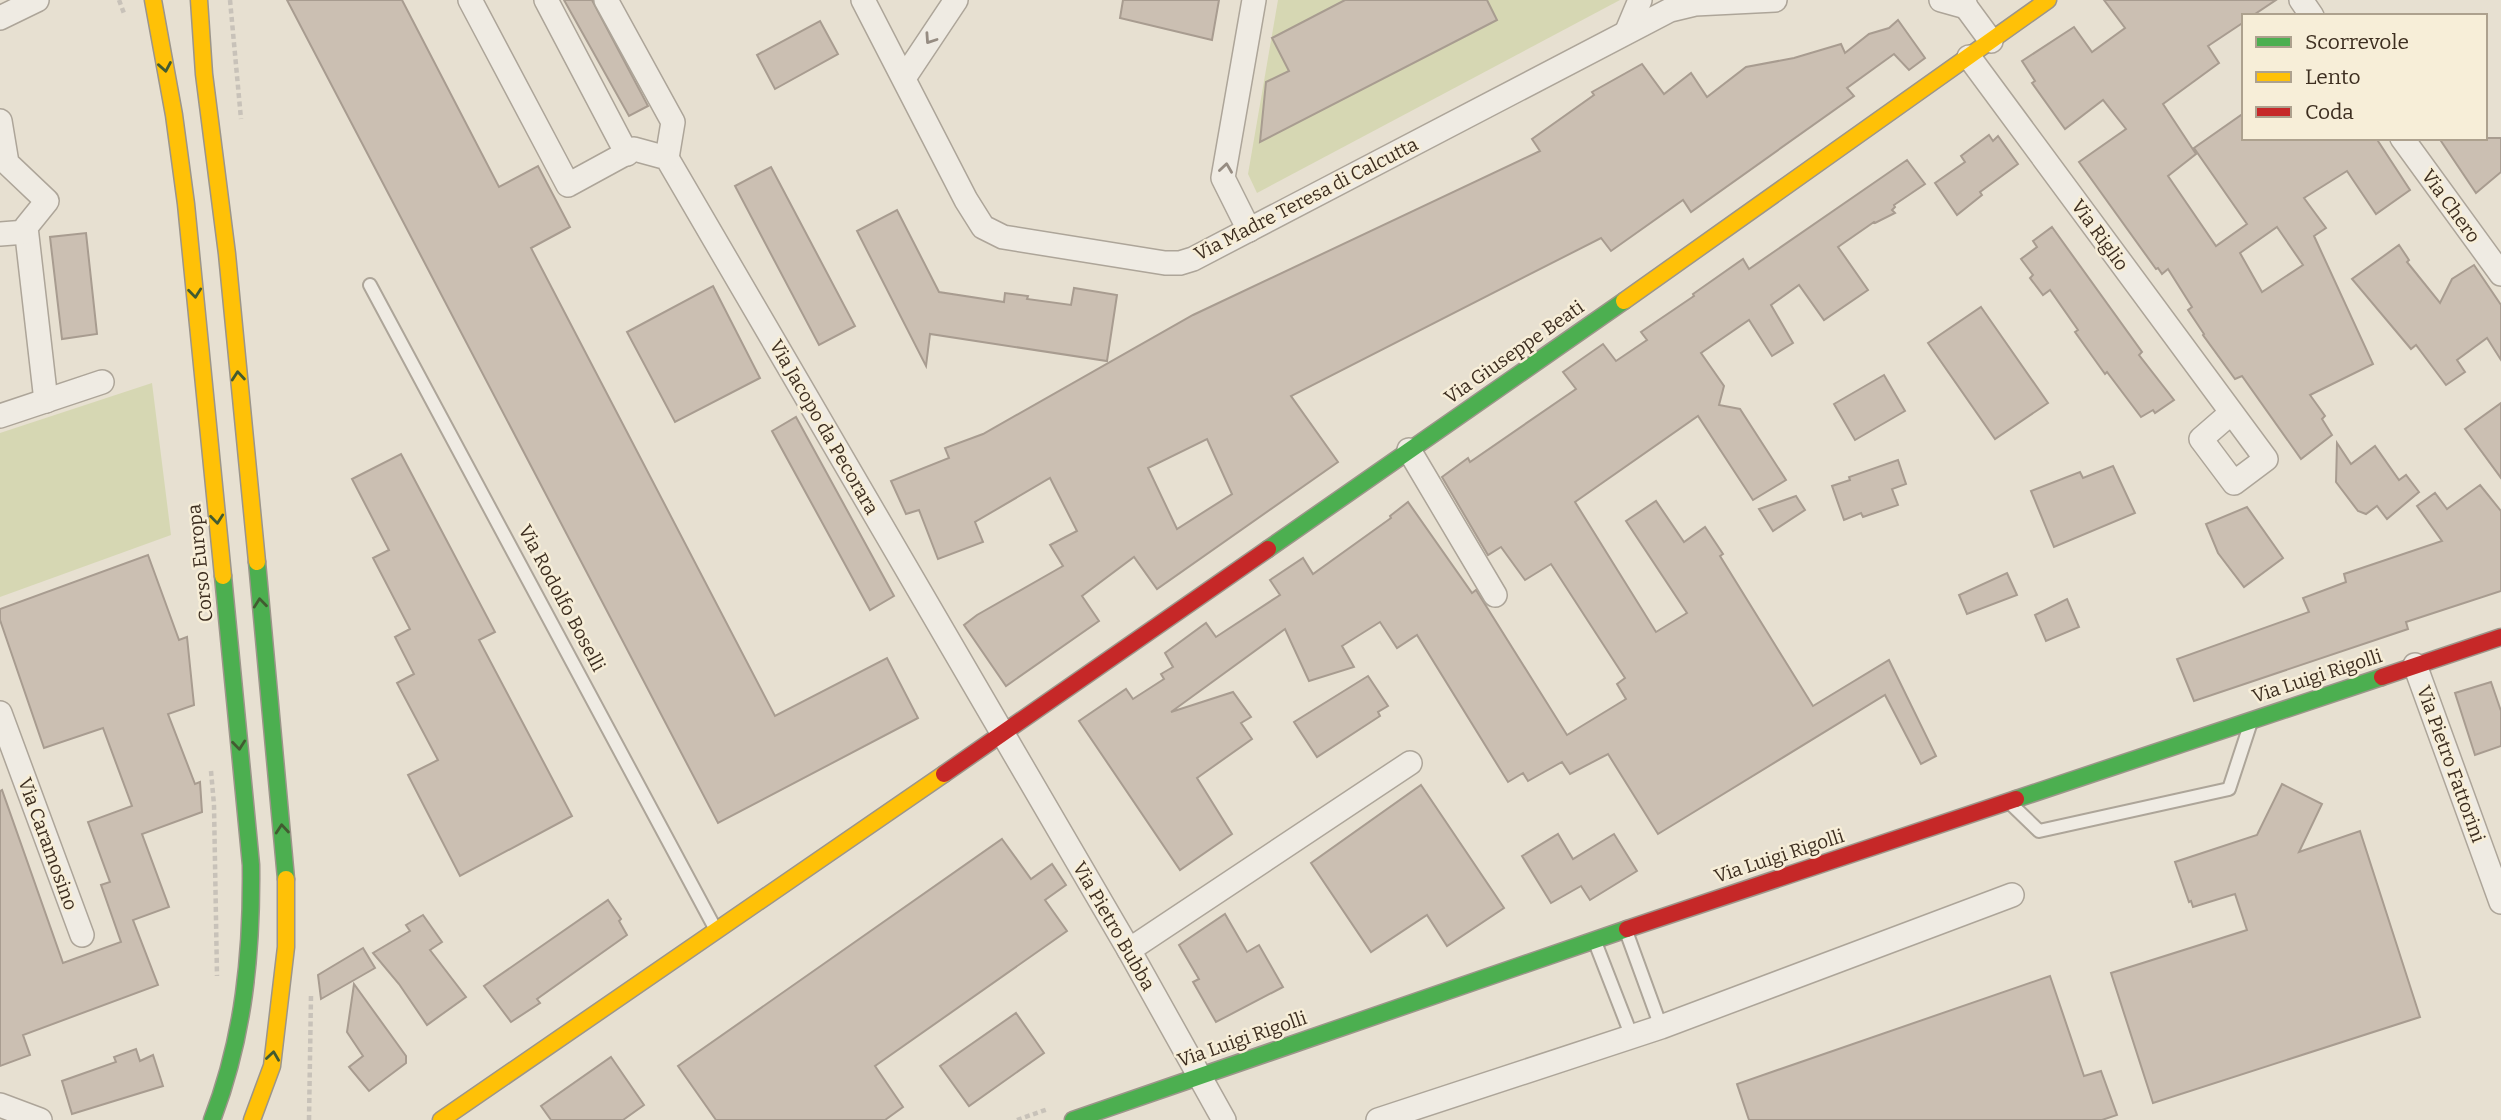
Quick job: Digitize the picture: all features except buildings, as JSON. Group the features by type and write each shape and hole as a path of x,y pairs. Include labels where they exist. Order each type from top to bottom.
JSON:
{"main road":[{"name":"Corso Europa","path":"153,0 174,115 186,204 251,865 252,909 245,992 228,1074 212,1120"},
{"path":"199,0 204,74 227,254 284,852 286,947 272,1066 252,1120"},
{"name":"Via Giuseppe Beati","path":"1002,733 1698,250 2045,1"},
{"name":"Via Luigi Rigolli","path":"1073,1120 2008,801 2501,637"},
{"path":"441,1120 1002,733"},
{"path":"260,1102 262,1120"}],"street":[{"path":"0,18 37,0"},
{"path":"470,0 568,186 634,149 667,158 673,122 606,0"},
{"path":"546,0 626,153"},
{"name":"Via Madre Teresa di Calcutta","path":"863,0 978,221 996,235 1165,263 1180,263 1193,259 1670,10 1695,4 1775,0"},
{"path":"904,78 956,0"},
{"path":"1249,230 1223,178 1254,0"},
{"path":"1627,31 1640,0"},
{"path":"1941,0 1965,3 1991,41"},
{"name":"Via Riglio","path":"1969,57 2231,413"},
{"path":"0,121 7,163 47,201 26,227 46,401"},
{"name":"Via Chero","path":"2403,140 2501,274"},
{"name":"Via Jacopo da Pecorara","path":"667,158 1002,733"},
{"path":"0,234 26,232"},
{"path":"0,416 102,382"},
{"path":"1409,450 1494,595"},
{"name":"Via Pietro Fattorini","path":"2416,665 2501,902"},
{"name":"Via Caramosino","path":"0,713 82,935"},
{"name":"Via Pietro Bubba","path":"1002,733 1129,950 1224,1120"},
{"path":"1129,950 1410,763"},
{"path":"1378,1120 1661,1027 2012,895"},
{"path":"0,1105 40,1120"}],"lane":[{"name":"Via Rodolfo Boselli","path":"370,285 717,932"},
{"path":"2008,801 2039,831 2229,789 2251,720"},
{"path":"1625,931 1661,1027"},
{"path":"1595,941 1632,1037"}],"path":[{"path":"120,0 129,24"},
{"path":"210,764 214,805 217,978"}],"green space":[{"path":"1278,0 1620,0 1257,193 1248,174"},
{"path":"152,383 171,535 0,597 0,433"}],"traffic: fast":[{"path":"1268,549 1624,301"},
{"path":"257,562 286,879"},
{"path":"212,1120 232,1058 239,1026 248,962 251,898 251,865 223,576"},
{"path":"2016,799 2382,677"},
{"path":"1073,1120 1627,929"}],"traffic: slow":[{"path":"153,0 174,115 186,204 223,576"},
{"path":"199,0 204,74 227,254 257,562"},
{"path":"1624,301 2048,0"},
{"path":"441,1120 944,774"},
{"path":"252,1120 272,1066 286,947 286,879"}],"traffic: jam":[{"path":"944,774 1268,549"},
{"path":"2382,677 2501,637"},
{"path":"1627,929 2016,799"}]}
